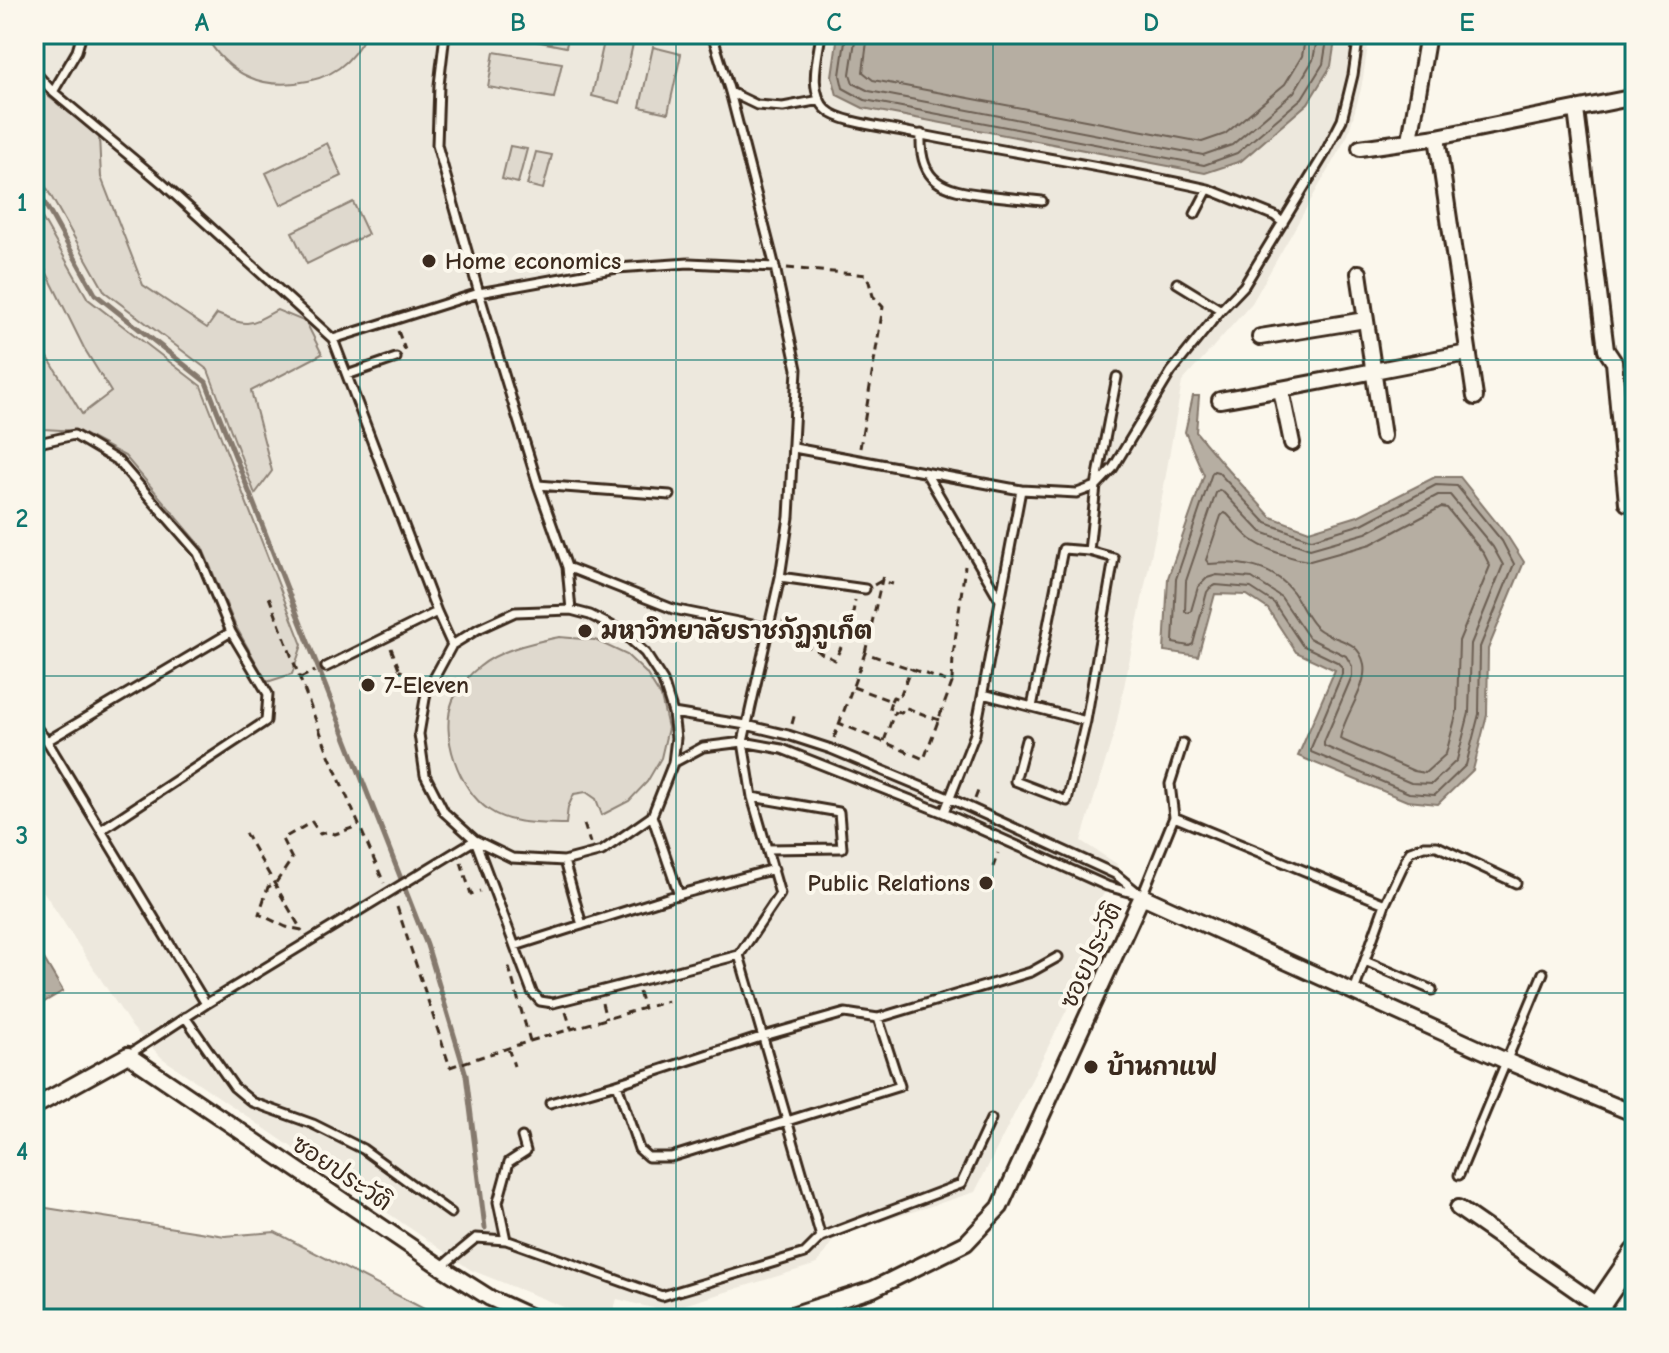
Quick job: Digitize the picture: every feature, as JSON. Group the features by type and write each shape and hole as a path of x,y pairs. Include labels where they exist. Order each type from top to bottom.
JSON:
{"main road":[{"path":"1595,1312 1635,1253"},
{"path":"1631,1319 1635,1314"}],"street":[{"path":"1410,140 1428,34"},
{"path":"1360,148 1437,137 1635,97"},
{"path":"1576,110 1606,350 1614,362 1627,503"},
{"path":"1437,137 1475,397"},
{"path":"1359,273 1383,436"},
{"path":"1260,337 1365,320"},
{"path":"1220,400 1468,353"},
{"path":"1281,390 1292,443"},
{"name":"ซอยประวัติ","path":"779,1319 873,1289 966,1243 1000,1207 1142,896 1506,1061 1635,1114"},
{"path":"34,1107 128,1055"},
{"name":"ซอยประวัติ","path":"128,1055 441,1267 490,1298 536,1319"},
{"path":"1458,1208 1595,1312"}],"lane":[{"path":"53,92 77,51 82,34"},
{"path":"445,34 437,145 538,485 567,567 571,610"},
{"path":"475,840 532,992 540,1001 562,1001 739,955 780,894 752,797 743,742 780,577 789,517 797,369 775,267 712,34"},
{"path":"821,34 816,94 826,110 839,117 1208,189 1275,216 1283,223"},
{"path":"794,448 1021,490 1077,493 1096,486 1113,468 1171,372 1244,286 1325,153 1342,120 1359,34"},
{"path":"34,71 53,92 162,183 333,339 452,645"},
{"path":"730,92 757,105 783,107 820,100"},
{"path":"921,134 923,160 929,174 941,185 956,191 1042,201"},
{"path":"1195,214 1208,189"},
{"path":"333,339 479,293 617,268 689,263 775,267"},
{"path":"1177,283 1221,310"},
{"path":"347,375 396,358"},
{"path":"1089,551 1096,486 1117,377"},
{"path":"34,444 74,435 118,461 198,553 231,632 268,694 266,721 101,830"},
{"path":"926,473 1000,600"},
{"path":"538,485 670,495"},
{"path":"944,813 975,734 1021,490"},
{"path":"1026,740 1015,781 1067,801 1086,721 1114,558 1089,551 1063,549 1032,707"},
{"path":"567,567 673,609 768,628"},
{"path":"780,577 861,588"},
{"path":"571,610 590,615 620,630 645,653 663,681 673,713 676,738 673,763 652,816 602,851 564,861 512,858 475,840 444,812 425,775 419,734 426,693 452,645 515,612 571,610"},
{"path":"326,667 437,612"},
{"path":"47,741 231,632"},
{"path":"983,694 1086,721"},
{"path":"673,713 746,725 831,749 951,799 1115,874 1142,896"},
{"path":"34,725 47,741 206,1004"},
{"path":"673,763 703,747 743,742 782,749 944,813 1107,886 1142,896"},
{"path":"1142,896 1174,817 1170,784 1183,743"},
{"path":"752,797 839,812 842,848 767,849"},
{"path":"652,816 679,895"},
{"path":"1174,817 1385,904"},
{"path":"128,1055 475,840"},
{"path":"1354,991 1385,904 1410,851 1437,846 1516,883"},
{"path":"564,861 582,925"},
{"path":"515,946 774,869"},
{"path":"739,955 821,1237"},
{"path":"550,1103 845,1013 878,1018 1031,972 1058,957"},
{"path":"1365,961 1432,990"},
{"path":"1459,1175 1543,973"},
{"path":"185,1017 234,1087 252,1102 313,1124 363,1149 451,1213"},
{"path":"617,1084 639,1149 648,1157 671,1157 900,1086 878,1018"},
{"path":"441,1267 476,1238 506,1240 662,1296 805,1253 821,1237 961,1184 991,1119"},
{"path":"506,1240 498,1202 509,1162 526,1151 522,1137"}],"path":[{"path":"775,267 867,275 873,296 883,307 858,460"},
{"path":"394,320 407,354"},
{"path":"921,767 952,683 966,558"},
{"path":"831,749 865,653 883,575"},
{"path":"782,622 798,627 790,637 835,660 851,626 861,588 881,581 893,584"},
{"path":"269,597 329,755 389,894"},
{"path":"386,637 398,672 428,679"},
{"path":"865,653 952,683"},
{"path":"899,699 911,668"},
{"path":"299,678 309,674"},
{"path":"853,687 891,701"},
{"path":"893,697 899,699 906,702 901,713 889,708 893,697"},
{"path":"904,707 939,720"},
{"path":"884,742 895,711"},
{"path":"839,723 924,759"},
{"path":"302,930 286,927 259,914 268,887 275,884 292,859 282,839 312,822 320,834 335,834 360,826"},
{"path":"245,833 308,941"},
{"path":"993,867 998,853"},
{"path":"463,866 471,894 486,890"},
{"path":"397,907 450,1067 668,1001"},
{"path":"508,966 530,1041"},
{"path":"636,981 644,1008"},
{"path":"598,991 606,1019"},
{"path":"562,1001 571,1029"},
{"path":"508,1048 514,1066"}],"shaded area":[{"name":"มหาวิทยาลัยราชภัฏภูเก็ต","path":"34,34 1370,34 1361,89 1348,135 1252,303 1182,382 1156,532 1115,730 1081,841 1117,864 1115,874 1100,900 1116,912 975,1192 836,1236 817,1264 664,1311 617,1299 611,1319 594,1319 471,1270 162,1058 132,1027 34,877"},
{"path":"205,34 366,34 351,57 339,68 319,78 283,84 259,81 235,69 218,53"},
{"path":"500,34 569,34 566,47"},
{"path":"605,37 633,44 620,103 592,96"},
{"path":"653,47 681,54 668,113 640,107"},
{"path":"494,52 562,63 554,98 488,87"},
{"path":"34,78 49,97 99,136 101,177 143,285 207,328 217,314 248,323 277,310 306,322 322,354 251,391 272,471 255,494 208,370 105,292 34,166"},
{"path":"327,143 342,176 281,205 266,173"},
{"path":"510,146 527,149 518,183 502,179"},
{"path":"536,152 552,155 543,189 527,185"},
{"path":"353,202 368,234 307,264 292,232"},
{"path":"34,204 88,299 201,386 302,645 292,674 267,682 235,625 202,547 125,456 78,431 43,429 34,416 34,338 82,414 111,392 84,348 34,247"},
{"path":"559,637 595,640 627,655 646,673 661,697 668,728 661,758 647,782 629,801 602,815 596,799 586,792 574,794 568,807 566,824 506,818 478,801 454,760 448,729 453,700 475,670 488,661 517,648"},
{"path":"40,1207 225,1236 275,1232 430,1312 428,1319 34,1319 34,1210"}],"water":[{"path":"838,34 1336,34 1331,66 1308,103 1241,161 1205,173 863,108 837,95 832,76"},
{"path":"1193,396 1199,396 1196,432 1271,517 1309,531 1358,516 1435,477 1460,477 1524,562 1488,649 1487,715 1473,770 1438,804 1407,801 1298,756 1335,670 1296,652 1268,609 1247,595 1215,594 1198,656 1164,651 1168,578 1204,475 1185,432"},
{"path":"34,942 63,991 34,1008"}],"waterway":[{"path":"34,184 95,294 206,382 427,945 466,1075 485,1228"}],"place":[{"name":"Home economics","path":"429,261"},
{"name":"มหาวิทยาลัยราชภัฏภูเก็ต","path":"585,631"},
{"name":"7-Eleven","path":"368,685"},
{"name":"Public Relations","path":"986,883"},
{"name":"บ้านกาแฟ","path":"1091,1067"}]}
